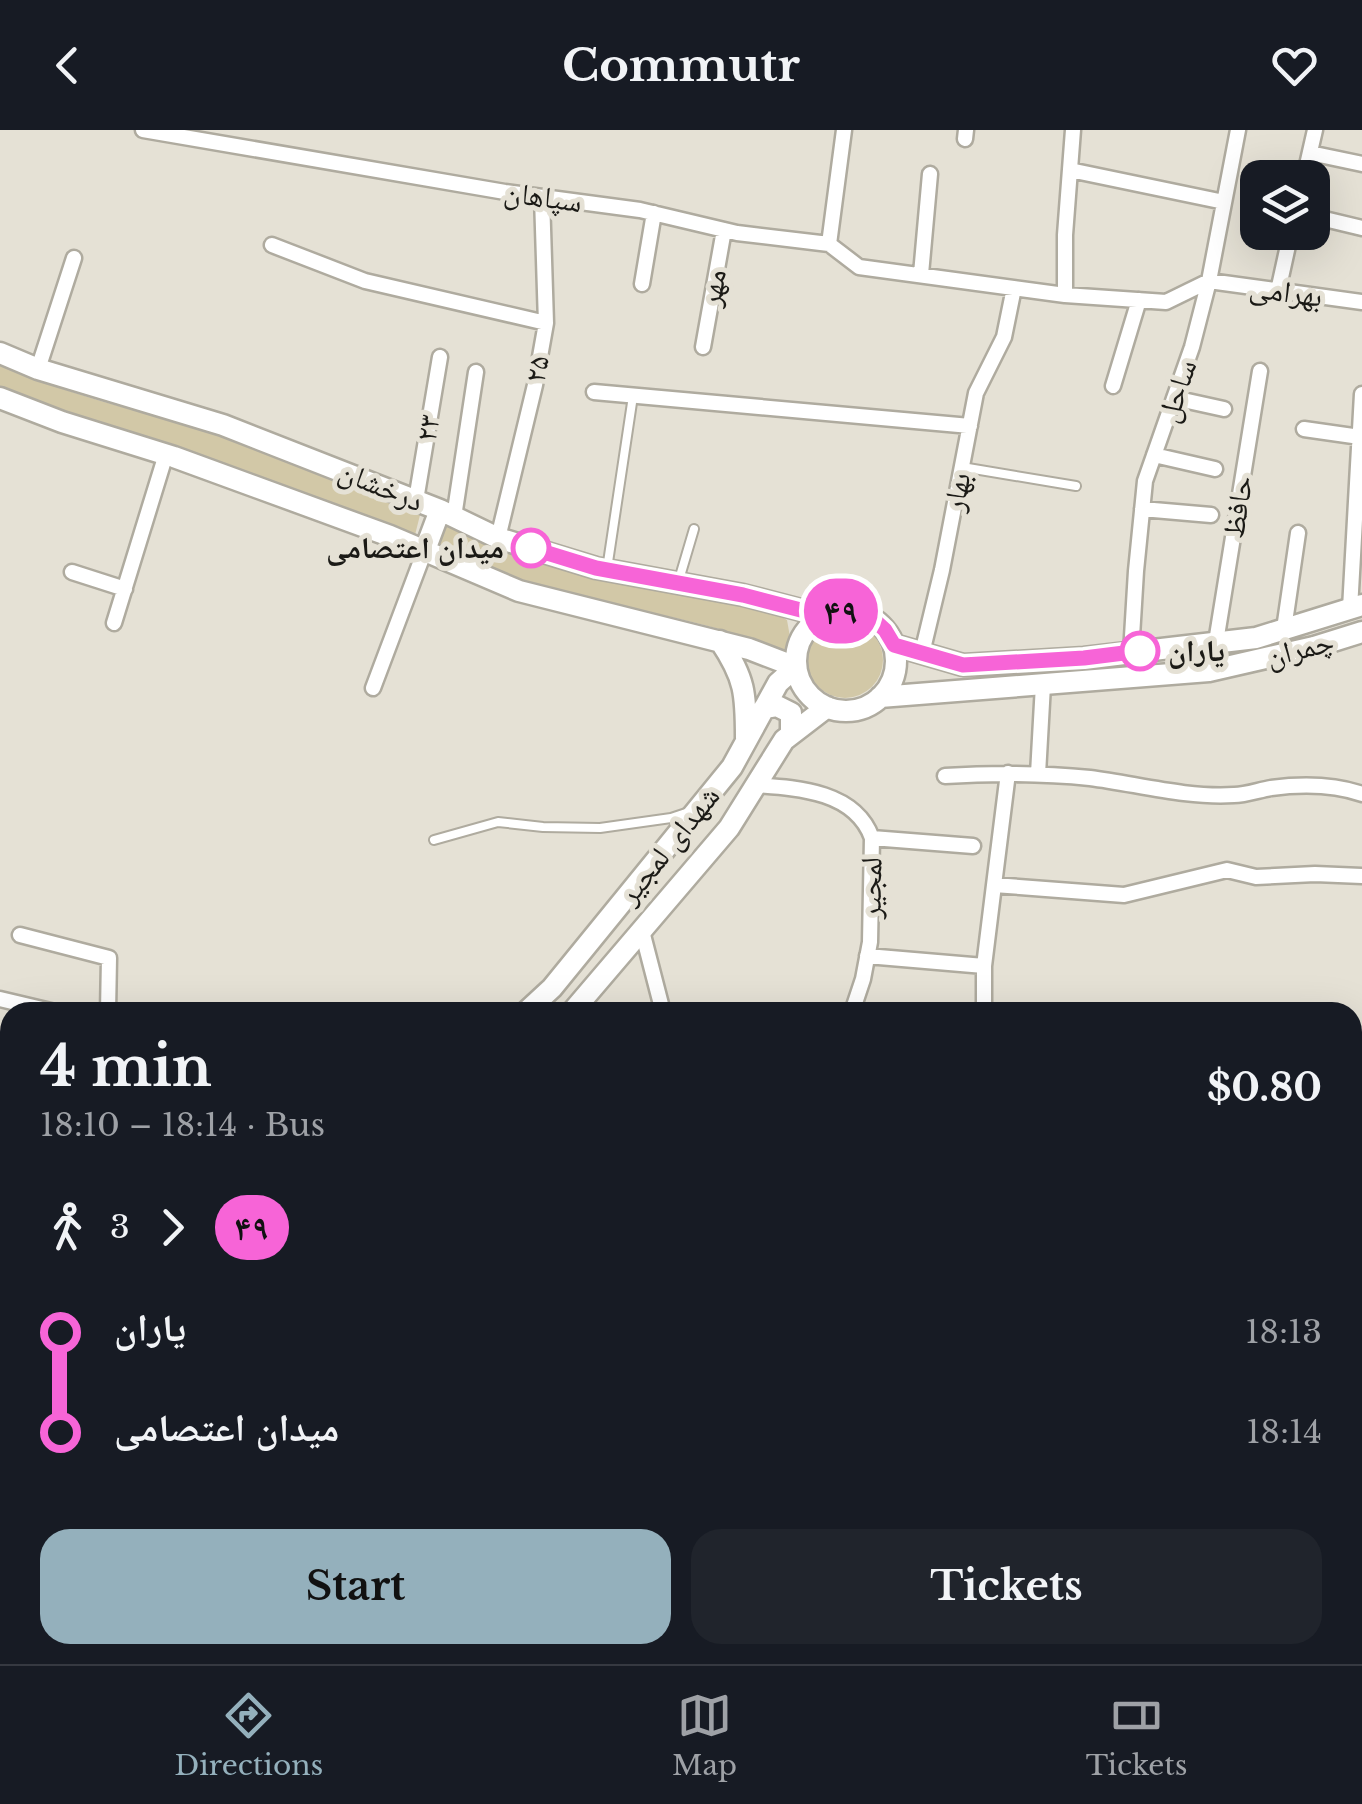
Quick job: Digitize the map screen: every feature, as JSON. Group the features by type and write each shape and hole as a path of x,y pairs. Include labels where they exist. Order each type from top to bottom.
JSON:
{"main road":[{"name":"درخشان","path":"0,353 38,369 224,426 416,500 498,538 607,570 743,595 824,616"},
{"name":"درخشان","path":"0,398 166,454 425,550 519,590 749,649 796,667"},
{"path":"425,550 447,513"},
{"name":"چمران","path":"894,645 963,665 1084,658 1256,638 1356,607"},
{"path":"840,611 857,612 873,619 894,645 896,659 890,686 869,705 855,710 828,707 806,691 796,667 797,651 811,624 840,611"},
{"name":"چمران","path":"880,697 1209,671 1314,648 1362,632"},
{"path":"720,642 737,666 746,694 746,742"},
{"name":"شهدای لمجیر","path":"537,1002 732,767 778,683 796,667"},
{"path":"764,708 777,706 791,713 792,734"},
{"name":"شهدای لمجیر","path":"581,1002 729,828 784,740 828,707"}],"street":[{"name":"سپاهان","path":"143,130 505,192 654,213 724,230 829,244"},
{"path":"844,130 829,244 860,267 1065,294 1166,302 1209,281"},
{"path":"1065,294 1072,130"},
{"name":"ساحل","path":"1131,653 1145,481 1192,347 1238,130"},
{"path":"1308,160 1315,130"},
{"path":"1310,153 1362,164"},
{"path":"1070,170 1224,202"},
{"path":"921,274 930,174"},
{"name":"۲۵","path":"498,538 546,322 542,197"},
{"path":"642,284 654,213"},
{"path":"1330,220 1362,228"},
{"name":"مهر","path":"703,347 724,230"},
{"path":"272,245 365,281 546,322"},
{"path":"1278,291 1287,250"},
{"path":"38,369 74,258"},
{"name":"بهرامی","path":"1209,281 1362,302"},
{"name":"بهار","path":"922,652 976,393 1004,337 1014,288"},
{"path":"1112,386 1139,300"},
{"name":"۲۳","path":"416,500 440,357"},
{"name":"حافظ","path":"1216,642 1260,371"},
{"path":"447,513 476,372"},
{"path":"594,392 970,426"},
{"path":"1356,607 1362,394"},
{"path":"1174,398 1224,409"},
{"path":"1304,429 1360,436"},
{"path":"114,622 166,454"},
{"path":"1154,455 1215,468"},
{"path":"1142,508 1212,515"},
{"path":"1284,629 1298,533"},
{"path":"373,688 425,550"},
{"path":"72,572 125,588"},
{"path":"1038,774 1043,685"},
{"path":"984,1002 984,966 1008,773"},
{"path":"944,776 1038,774 1235,795 1304,785 1346,788 1362,794"},
{"name":"لمجیر","path":"756,785 817,793 852,808 867,824 872,838 870,942 855,1002"},
{"path":"872,838 973,846"},
{"path":"994,885 1124,895 1227,870 1256,877 1362,876"},
{"path":"642,931 660,1002"},
{"path":"20,935 109,958 108,1002"},
{"path":"868,956 984,966"}],"lane":[{"path":"607,570 633,396"},
{"path":"962,468 1076,486"},
{"path":"678,583 694,529"},
{"path":"434,840 498,822 543,828 600,828 671,818 698,808"}],"shaded area":[{"path":"0,364 75,393 259,449 421,511 415,535 0,390"},
{"path":"449,521 571,571 610,582 690,593 769,610 787,620 790,637 784,651 719,629 531,584 437,544"},
{"path":"845,622 872,633 883,660 872,687 845,698 818,687 807,660 818,633"}],"bus line":[{"name":"۴۹","path":"531,548 596,568 743,595 824,616 840,611 857,612 873,619 894,645 963,665 1140,651"}],"place":[{"name":"میدان اعتصامی","path":"531,548"},
{"name":"یاران","path":"1140,651"}]}
